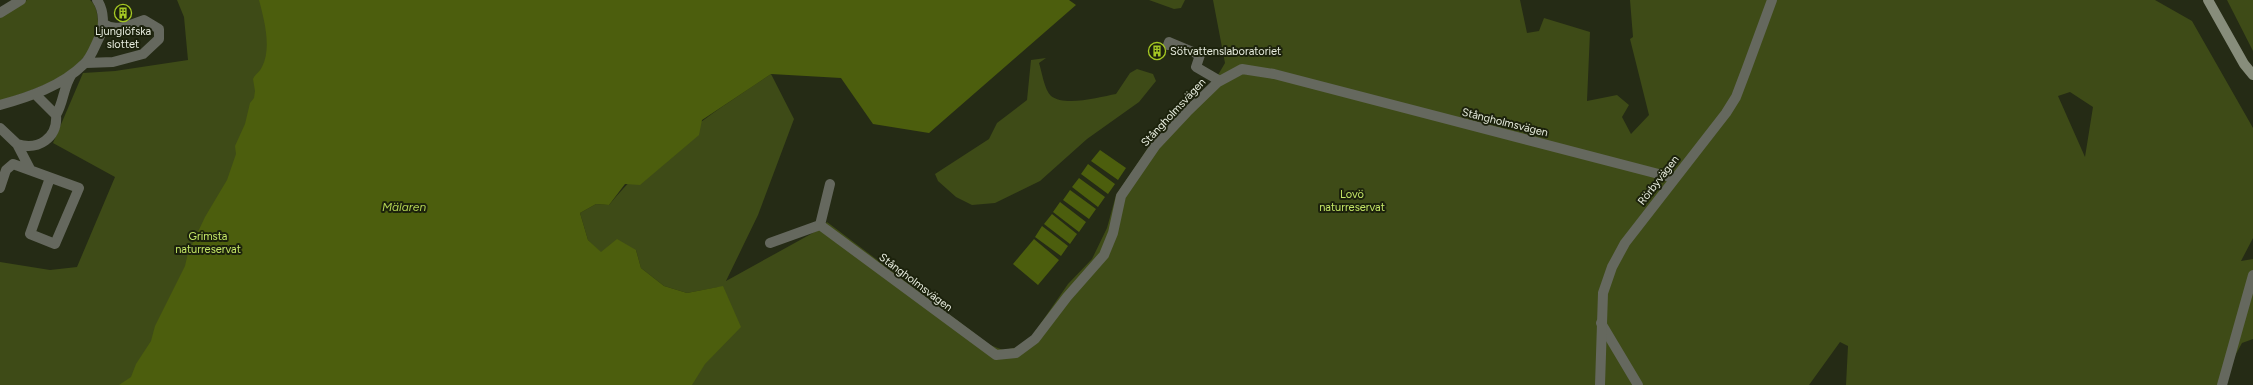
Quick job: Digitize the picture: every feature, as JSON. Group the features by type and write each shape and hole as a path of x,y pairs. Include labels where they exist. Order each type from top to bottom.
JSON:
{"main road":[{"path":"2208,0 2244,64 2253,75"}],"street":[{"path":"0,13 20,0"},
{"name":"Rörbyvägen","path":"1600,385 1603,293 1612,267 1625,243 1726,113 1736,96 1772,0"},
{"path":"0,105 35,94 73,73 86,63 101,35 104,24 99,1"},
{"path":"86,63 113,62 143,54 159,39 159,29 144,20 118,28 108,28 104,24"},
{"path":"1168,45 1169,42 1200,55 1196,68 1220,81"},
{"name":"Stångholmsvägen","path":"820,225 996,355 1016,353 1035,339 1067,297 1104,255 1113,233 1121,196 1156,145 1187,112 1220,81 1242,69 1274,74 1674,178"},
{"path":"17,144 30,146 46,141 55,130 56,115 61,107 67,81 73,73"},
{"path":"35,94 56,115"},
{"path":"0,128 17,144 30,169"},
{"path":"0,188 6,170 13,164 79,188 55,244 30,234 50,178"},
{"path":"770,243 820,225 830,184"},
{"path":"2222,385 2253,275"},
{"path":"1601,323 1638,385"}],"green space":[{"path":"27,0 90,0 96,10 98,32 84,57 64,74 39,87 0,101 0,18"},
{"name":"Grimsta naturreservat","path":"177,0 384,0 256,385 0,385 0,262 50,270 77,267 115,177 53,143 83,73 115,71 188,60 184,17"},
{"path":"1149,0 1185,0 1181,8 1174,9"},
{"name":"Lovö naturreservat","path":"1213,0 1520,0 1527,33 1539,31 1544,18 1590,32 1587,101 1617,95 1629,105 1622,117 1631,134 1649,115 1630,39 1633,37 1630,0 2155,0 2192,21 2253,128 2253,238 2241,261 2253,259 2253,339 2242,343 2219,385 1846,385 1848,346 1840,342 1809,385 410,385 440,139 781,58 553,217 658,313 719,287 687,293 664,286 641,268 636,250 601,253 588,240 580,213 596,204 609,205 626,185 665,150 706,118 771,74 794,119 758,215 726,281 820,229 827,222 990,345 1003,350 1019,347 1032,336 1068,284 1092,259 1107,228 1116,195 1154,139 1197,101 1218,75 1225,63","holes":["2070,92 2093,107 2085,157 2058,96"]},
{"path":"2227,0 2253,0 2253,51"},
{"path":"1046,58 1039,63 1047,89 1051,96 1065,101 1092,99 1116,94 1130,73 1137,69 1153,74 1156,81 1139,102 1087,139 1040,181 995,203 972,205 956,197 938,181 935,174 989,139 997,123 1027,100 1031,60"}],"water":[{"name":"Mälaren","path":"259,0 1069,0 1076,5 929,133 873,124 841,78 771,74 702,120 699,135 640,185 625,184 609,205 596,204 580,213 588,240 601,252 617,239 636,250 641,268 664,286 687,293 723,286 741,327 705,364 692,385 119,385 131,377 136,364 151,341 155,326 185,266 188,253 205,217 227,180 236,154 235,146 245,124 250,103 254,98 255,91 253,79 262,67 265,59 267,42"},
{"path":"1100,150 1126,168 1118,180 1091,161"},
{"path":"1088,164 1115,184 1108,194 1081,174"},
{"path":"1079,178 1105,197 1098,207 1072,187"},
{"path":"1070,190 1096,209 1089,219 1063,200"},
{"path":"1060,202 1086,222 1079,232 1053,212"},
{"path":"1052,214 1077,234 1070,244 1044,224"},
{"path":"1042,226 1068,246 1061,256 1035,237"},
{"path":"1034,239 1059,260 1038,285 1013,264"}],"place":[{"name":"Ljunglöfska slottet","path":"123,13"},
{"name":"Sötvattenslaboratoriet","path":"1157,51"}]}
